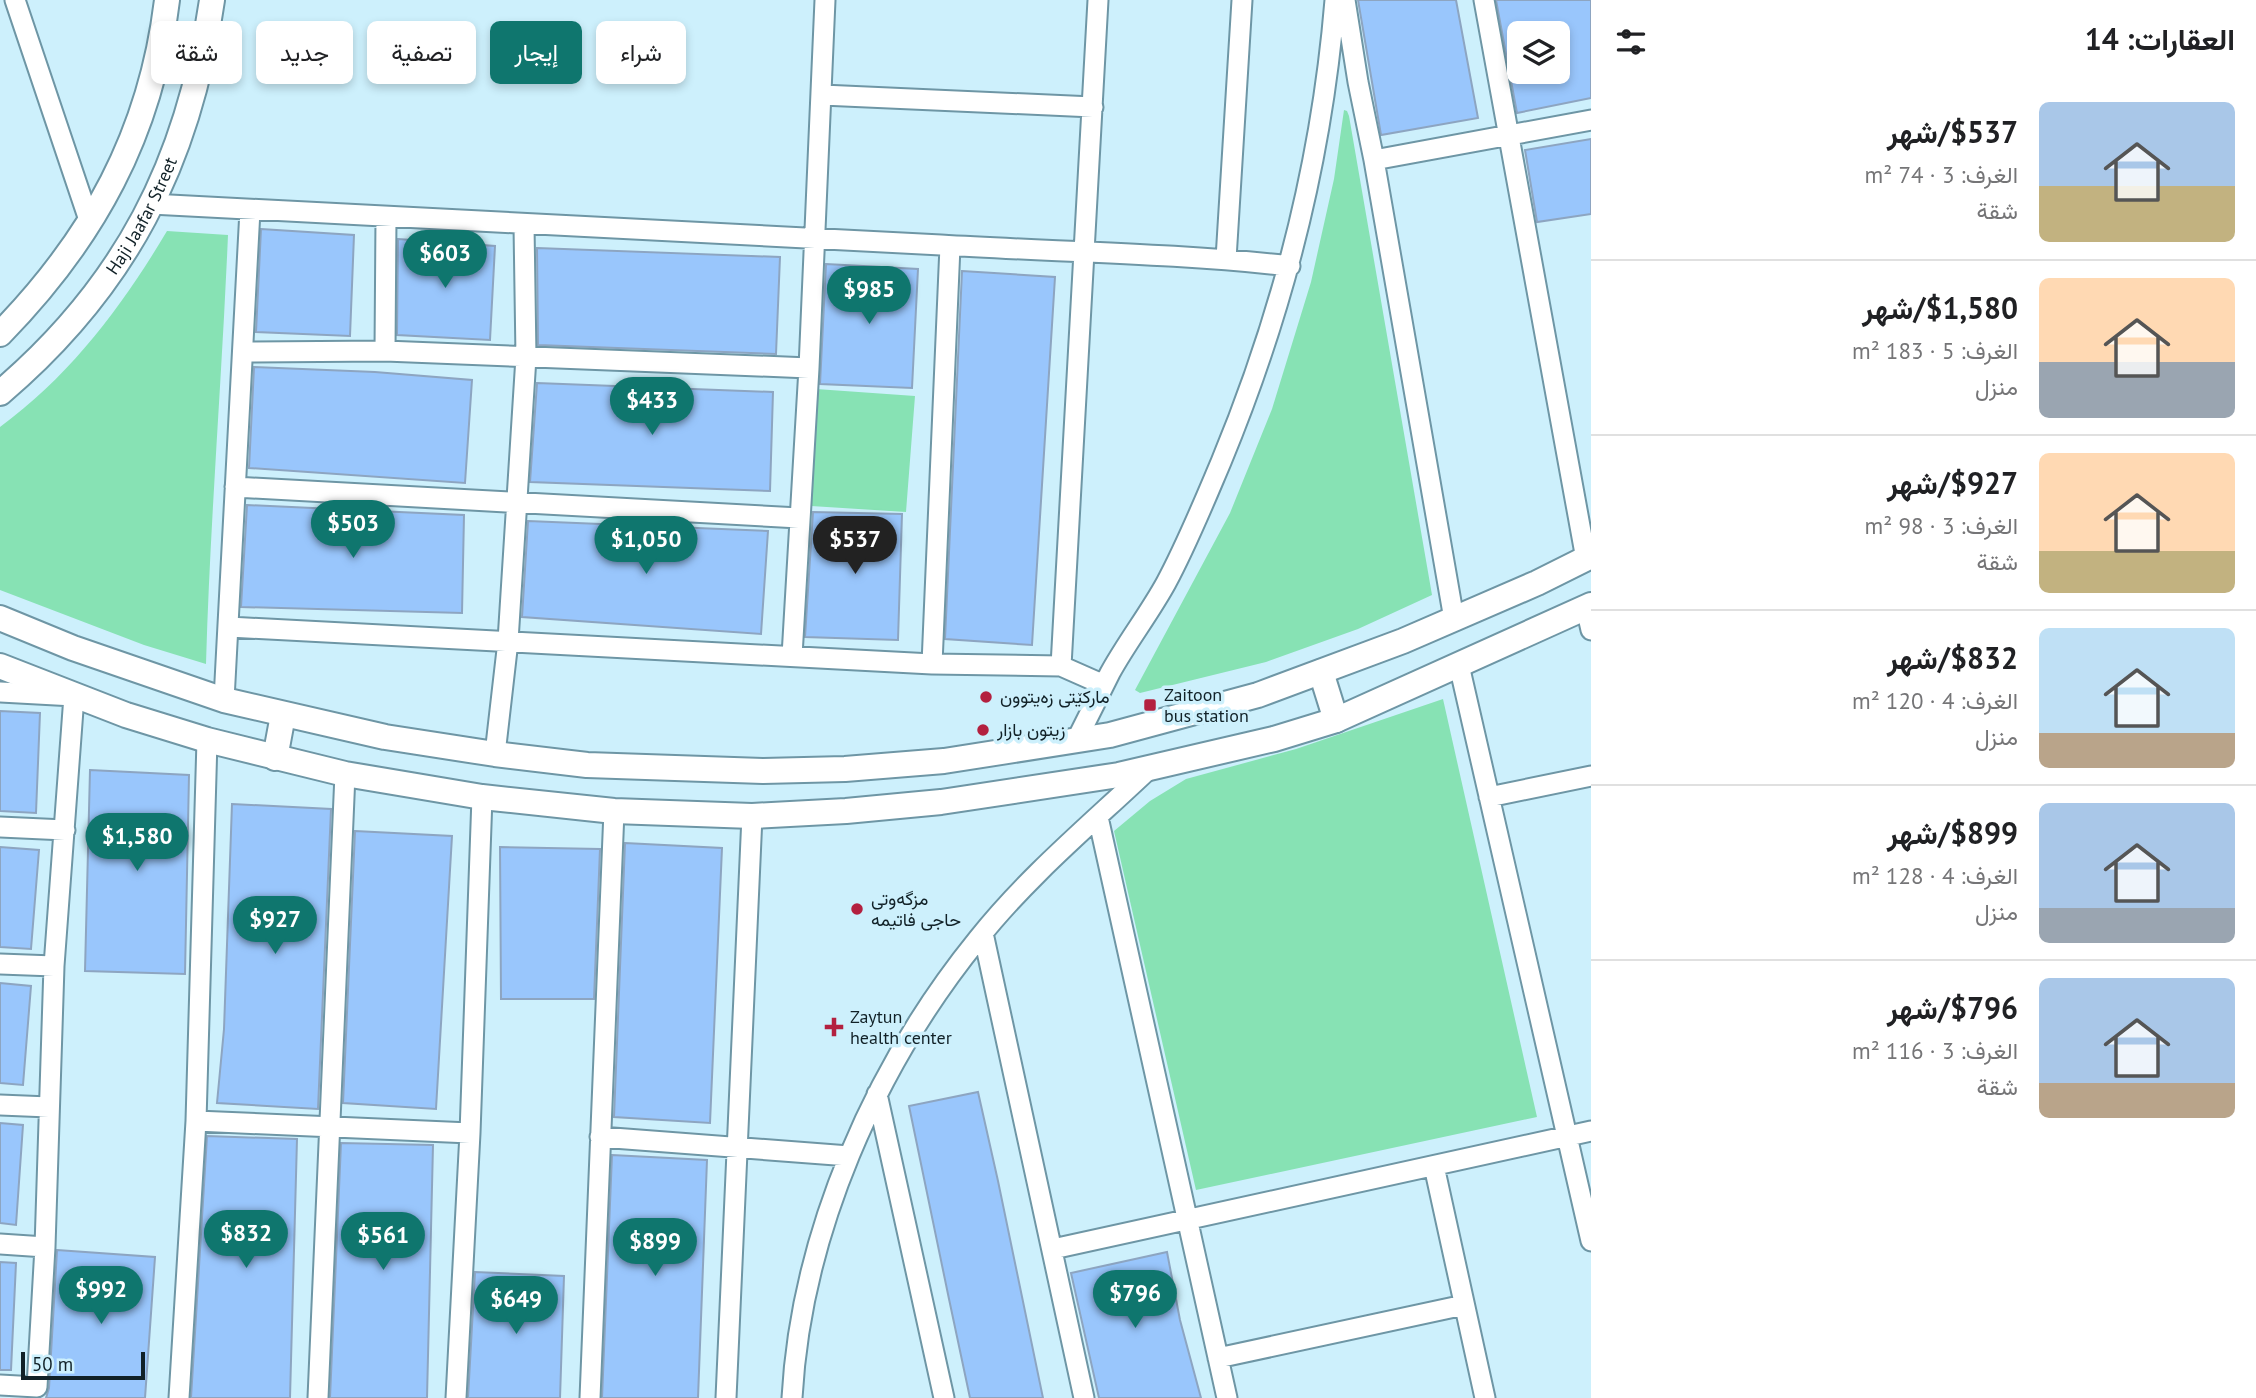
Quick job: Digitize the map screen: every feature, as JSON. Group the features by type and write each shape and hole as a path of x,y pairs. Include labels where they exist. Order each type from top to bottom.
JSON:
{"street":[{"path":"15,0 90,223"},
{"path":"0,334 36,297 73,250 105,199 135,133 150,87 164,29 167,0"},
{"name":"Haji Jaafar Street","path":"0,393 60,337 91,301 118,262 151,204 181,135 196,89 212,0"},
{"path":"792,656 809,368 825,0"},
{"path":"1061,666 1098,0"},
{"path":"1226,259 1242,0"},
{"path":"1077,739 1104,685 1166,582 1204,504 1266,343 1290,266 1316,142 1330,67 1335,0"},
{"path":"1345,0 1454,619"},
{"path":"0,618 96,656 224,700 385,737 587,765 777,771 944,761 1110,735 1258,695 1454,619 1588,557 1484,0"},
{"path":"822,94 1093,107"},
{"path":"1374,160 1591,120"},
{"path":"151,204 950,246 1086,250 1290,266"},
{"path":"224,700 250,210"},
{"path":"385,351 386,218"},
{"path":"495,754 508,641 526,357 524,225"},
{"path":"932,664 950,246"},
{"path":"243,352 385,351 809,368"},
{"path":"235,487 799,518"},
{"path":"0,666 74,696 207,740 345,774 482,797 614,811 752,816 941,802 1119,775 1274,739 1336,720 1460,665 1589,614"},
{"path":"229,627 932,664 1061,666 1104,685"},
{"path":"1460,665 1591,1241"},
{"path":"1321,672 1336,720"},
{"path":"0,692 74,696"},
{"path":"0,1385 37,1387 45,1247 54,966 74,696"},
{"path":"275,758 283,715"},
{"path":"179,1398 196,1121 207,740"},
{"path":"792,1398 799,1330 814,1262 849,1156 902,1047 983,933 1034,878 1150,768"},
{"path":"318,1398 345,774"},
{"path":"1489,797 1591,776"},
{"path":"456,1398 470,1133 482,797"},
{"path":"590,1398 614,811"},
{"path":"726,1398 752,816"},
{"path":"1098,817 1227,1398"},
{"path":"0,827 65,830"},
{"path":"983,933 1084,1398"},
{"path":"0,964 54,966"},
{"path":"877,1094 944,1398"},
{"path":"0,1105 49,1107"},
{"path":"196,1121 470,1133"},
{"path":"1053,1248 1591,1131"},
{"path":"600,1137 849,1156"},
{"path":"1434,1166 1485,1398"},
{"path":"0,1244 45,1247"},
{"path":"1218,1358 1464,1305"}],"green space":[{"path":"1344,110 1349,116 1432,595 1358,629 1266,662 1140,693 1135,690 1230,513 1272,409 1311,282 1334,179"},
{"path":"167,231 228,235 206,664 144,645 0,590 0,427 50,385 94,337 132,286"},
{"path":"816,389 915,396 906,512 811,506"},
{"path":"1443,699 1537,1117 1196,1190 1114,831 1150,801 1186,779 1296,749"}],"building":[{"path":"1358,0 1456,0 1478,118 1381,135"},
{"path":"1496,0 1591,0 1591,98 1517,113 1512,84 1570,84 1570,21 1507,21 1507,59"},
{"path":"1591,139 1591,214 1537,222 1525,150"},
{"path":"261,229 354,235 350,336 256,332"},
{"path":"398,239 495,246 490,340 397,335"},
{"path":"537,248 780,257 776,354 538,345"},
{"path":"826,264 918,269 912,388 820,384"},
{"path":"962,271 1055,277 1032,645 945,639"},
{"path":"254,367 375,372 472,380 465,483 249,468"},
{"path":"537,383 773,392 770,491 530,482"},
{"path":"247,505 464,515 462,613 241,607"},
{"path":"813,512 902,514 898,640 805,637"},
{"path":"528,521 768,531 761,634 522,617"},
{"path":"0,711 40,713 36,813 0,811"},
{"path":"90,770 189,775 185,974 85,971"},
{"path":"232,804 331,809 318,1109 217,1103 224,1029"},
{"path":"355,831 452,836 436,1109 343,1103"},
{"path":"625,843 722,848 710,1123 614,1117"},
{"path":"0,847 39,850 31,949 0,947"},
{"path":"500,847 600,849 594,999 501,999"},
{"path":"0,983 31,986 23,1085 0,1083"},
{"path":"978,1092 1043,1398 970,1398 909,1106"},
{"path":"0,1123 23,1125 16,1225 0,1223"},
{"path":"207,1136 297,1139 290,1398 191,1398"},
{"path":"341,1143 433,1145 427,1398 330,1398"},
{"path":"612,1155 707,1160 698,1398 602,1398"},
{"path":"57,1250 155,1257 145,1398 46,1398 49,1388"},
{"path":"1167,1252 1180,1320 1201,1398 1099,1398 1071,1273"},
{"path":"0,1262 16,1263 11,1370 0,1370"},
{"path":"475,1272 564,1276 560,1398 468,1398"}],"place":[{"name":"مارکێتی زەیتوون","path":"986,697"},
{"name":"Zaitoon bus station","path":"1150,705"},
{"name":"زيتون بازار","path":"983,730"},
{"name":"مزگەوتی حاجی فاتیمە","path":"857,909"},
{"name":"Zaytun health center","path":"834,1027"}]}
